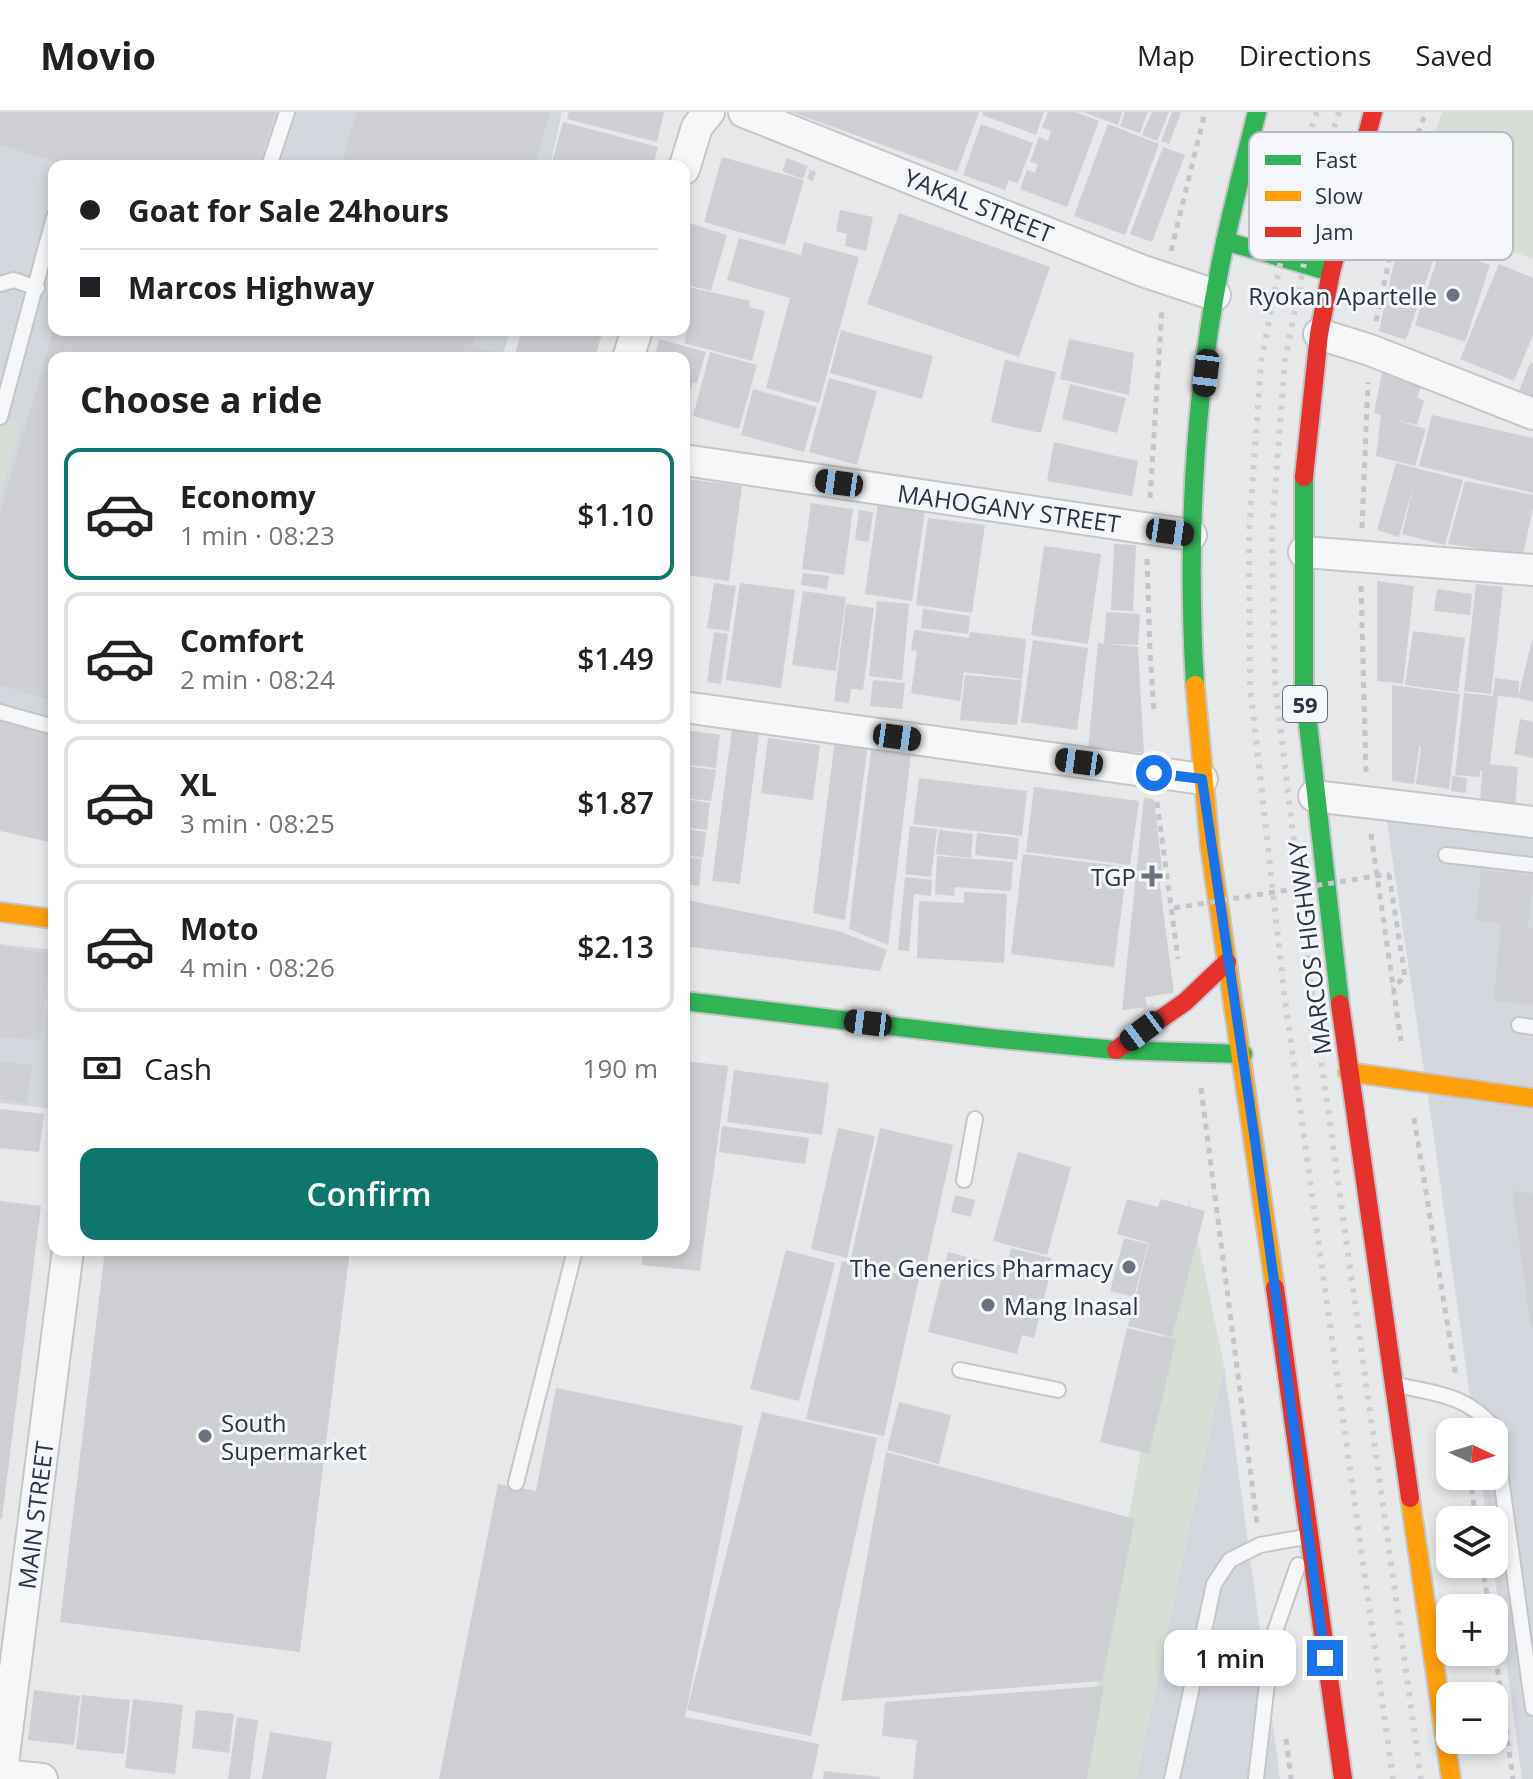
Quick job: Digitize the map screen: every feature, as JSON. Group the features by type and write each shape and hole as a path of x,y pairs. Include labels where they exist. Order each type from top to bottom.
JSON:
{"main road":[{"path":"1252,132 1257,112"},
{"name":"MARCOS HIGHWAY","path":"1368,132 1373,112"},
{"path":"1249,144 1215,295 1200,425 1191,535 1193,657 1202,779 1343,1779"},
{"path":"1225,241 1249,248"},
{"path":"1290,260 1331,272"},
{"name":"MARCOS HIGHWAY","path":"1334,260 1319,334 1304,479 1304,688 1348,1072 1451,1779"},
{"path":"0,912 48,918"},
{"path":"1116,1050 1185,1002 1227,962"},
{"path":"690,1002 1116,1050 1243,1054"},
{"path":"1348,1072 1533,1098"}],"street":[{"path":"687,160 697,127 709,112"},
{"name":"YAKAL STREET","path":"744,112 1143,271 1215,295"},
{"path":"1319,334 1370,350 1533,414"},
{"name":"MAHOGANY STREET","path":"690,461 1191,535"},
{"path":"1304,552 1533,570"},
{"path":"690,708 1202,779"},
{"path":"1314,796 1533,822"},
{"name":"MAIN STREET","path":"1,1777 7,1681 67,1256"},
{"path":"1,1777 42,1779"}],"lane":[{"path":"271,160 287,112"},
{"path":"0,417 48,242"},
{"path":"0,284 14,280 37,288"},
{"path":"0,712 48,725"},
{"path":"1446,855 1533,865"},
{"path":"964,1180 975,1119"},
{"path":"516,1483 573,1256"},
{"path":"960,1370 1058,1390"},
{"path":"1393,1384 1459,1399 1481,1412 1494,1428 1533,1708"},
{"path":"1172,1779 1214,1584 1230,1560 1260,1545 1308,1536 1272,1640 1256,1779"}],"path":[{"path":"1418,132 1426,112"},
{"path":"1389,260 1370,350 1360,554 1367,802 1392,988 1459,1399"},
{"path":"1165,809 1158,810 1180,966"},
{"path":"1172,909 1389,874 1405,977 1392,988"},
{"path":"1497,1666 1513,1779"}],"shaded area":[{"path":"0,112 562,112 551,160 48,160 48,336 508,336 504,352 48,352 48,731 0,713"},
{"path":"1442,112 1533,112 1533,259 1513,252 1513,132 1435,132"},
{"path":"0,417 21,423 0,497"},
{"path":"1386,816 1533,836 1533,1779 1522,1779 1507,1666 1508,1594 1497,1594 1495,1578 1508,1578 1508,1506 1485,1506 1483,1490 1508,1490 1508,1418 1473,1418"},
{"path":"0,944 48,949 48,1108 0,1103"},
{"path":"1189,1198 1224,1365 1136,1779 1079,1779"},
{"path":"1224,1365 1280,1779 1136,1779"}],"building":[{"path":"0,112 275,112 261,160 51,160 0,145"},
{"path":"357,112 550,112 536,160 343,160"},
{"path":"569,112 664,112 657,142 567,119"},
{"path":"792,112 979,112 957,172"},
{"path":"983,112 1044,112 1036,135 982,115"},
{"path":"1048,112 1076,112 1099,121 1067,207 1020,189 1027,170 1035,173 1038,164 1030,162 1039,137 1048,141 1051,131 1042,127"},
{"path":"1083,112 1122,112 1118,125"},
{"path":"1125,112 1148,112 1140,133 1120,126"},
{"path":"1152,112 1169,112 1157,141 1142,135"},
{"path":"1172,112 1181,112 1169,144 1161,141"},
{"path":"563,122 658,147 655,160 553,160"},
{"path":"981,124 1033,143 1018,183 1009,180 1005,190 963,175"},
{"path":"1108,124 1159,144 1125,235 1074,216"},
{"path":"1163,147 1185,155 1152,242 1130,234"},
{"path":"722,157 804,180 785,245 704,222"},
{"path":"787,158 808,166 803,179 782,171"},
{"path":"810,170 816,172 813,181 807,178"},
{"path":"840,210 873,217 866,251 845,246 847,234 836,231"},
{"path":"899,213 1050,267 1019,357 867,304"},
{"path":"690,223 727,235 711,291 690,286"},
{"path":"739,238 801,255 804,242 859,257 819,403 766,388 790,298 727,280"},
{"path":"1394,260 1433,260 1406,340 1379,331"},
{"name":"Ryokan Apartelle","path":"1437,260 1476,260 1490,265 1465,342 1415,325"},
{"path":"1499,264 1533,278 1533,335 1514,381 1460,359"},
{"path":"690,287 750,301 749,307 765,311 752,361 684,343 686,336 690,336"},
{"path":"841,330 933,356 922,399 830,373"},
{"path":"52,336 474,336 471,346 489,352 48,352 48,699 0,685 0,511"},
{"path":"520,336 601,336 597,352 516,352"},
{"path":"659,339 706,352 697,383 693,382 690,392 690,352 656,352"},
{"path":"1069,339 1134,353 1129,395 1060,379"},
{"path":"710,352 757,365 739,429 693,416"},
{"path":"1005,360 1056,372 1041,433 991,422"},
{"path":"1530,363 1533,364 1533,402 1517,396"},
{"path":"1382,373 1421,387 1417,397 1424,401 1417,425 1391,419 1426,429 1415,466 1376,456 1381,415 1374,413"},
{"path":"829,378 877,391 857,465 809,452"},
{"path":"1070,384 1126,398 1117,433 1062,419"},
{"path":"753,389 817,407 804,452 741,435"},
{"path":"1432,415 1533,438 1533,493 1419,466"},
{"path":"1054,442 1138,461 1132,496 1047,481"},
{"path":"1396,463 1463,480 1445,545 1402,534 1415,480 1399,537 1377,530"},
{"path":"690,479 742,486 729,581 690,576"},
{"path":"1465,481 1533,495 1523,555 1448,544"},
{"path":"811,503 853,509 844,575 802,569"},
{"path":"878,503 925,510 912,601 865,594"},
{"path":"859,510 873,512 869,542 855,540"},
{"path":"928,518 985,525 972,613 916,605"},
{"path":"1114,544 1136,545 1133,611 1111,610"},
{"path":"1044,546 1101,554 1088,644 1031,635"},
{"path":"803,573 829,576 827,589 801,585"},
{"path":"1377,581 1414,586 1403,684 1377,681"},
{"path":"714,583 736,586 729,631 707,628"},
{"path":"740,583 795,590 781,688 726,680"},
{"path":"1476,584 1503,587 1491,694 1464,691"},
{"path":"1437,589 1472,594 1470,615 1434,611"},
{"path":"803,591 846,597 836,671 792,665"},
{"path":"877,601 909,604 902,680 869,676"},
{"path":"846,604 874,608 863,690 851,689 849,703 834,701"},
{"path":"923,609 970,616 968,634 921,628"},
{"path":"1106,612 1140,614 1138,645 1107,644 1138,647 1144,753 1088,749 1098,643 1104,644"},
{"path":"914,630 969,638 970,632 1026,639 1022,679 964,672 960,701 911,693 917,651 911,650"},
{"path":"1413,631 1465,638 1458,692 1405,685"},
{"path":"714,632 728,634 721,684 707,682"},
{"path":"1033,640 1088,648 1077,730 1021,722"},
{"path":"1533,640 1533,702 1518,698"},
{"path":"965,675 1022,680 1017,725 960,720"},
{"path":"1495,678 1519,681 1518,698 1498,696 1490,764 1518,767 1515,807 1480,804 1482,771 1480,777 1455,775 1464,693 1493,696"},
{"path":"873,680 905,683 902,709 870,706"},
{"path":"1392,685 1460,694 1449,789 1416,784 1421,747 1414,784 1392,781"},
{"path":"0,716 48,729 48,842 0,831"},
{"path":"1520,719 1533,722 1533,758 1514,754"},
{"path":"732,729 759,733 740,884 712,881"},
{"path":"690,731 720,735 716,768 690,765"},
{"path":"768,738 820,745 813,800 761,793"},
{"path":"835,740 868,744 845,920 813,913"},
{"path":"871,750 911,755 888,945 849,929"},
{"path":"690,767 716,770 711,801 690,799"},
{"path":"1452,776 1467,778 1466,793 1451,791"},
{"path":"919,778 1027,791 1022,836 913,824"},
{"path":"1034,787 1139,801 1130,865 1026,852"},
{"path":"1144,798 1154,799 1163,878 1159,878 1174,993 1145,997 1147,1007 1122,1010"},
{"path":"690,800 710,803 707,830 690,828"},
{"path":"910,826 937,829 931,877 905,874"},
{"path":"690,830 706,832 703,858 690,856"},
{"path":"939,830 973,834 971,858 936,854"},
{"path":"977,833 1019,838 1017,860 975,855"},
{"path":"1023,854 1127,867 1114,967 1011,954"},
{"path":"937,856 1013,862 1011,891 955,887 954,896 935,894"},
{"path":"690,858 702,859 699,886 690,885"},
{"path":"1481,870 1533,875 1528,928 1533,928 1533,1005 1494,1001 1501,923 1476,920"},
{"path":"905,877 932,880 931,896 914,894 909,951 898,950"},
{"path":"964,892 1007,894 1004,963 917,958 919,901 964,903"},
{"path":"690,901 839,931 887,950 880,971 690,947"},
{"path":"0,946 48,953 40,1040 0,1037"},
{"path":"0,1061 32,1065 27,1103 0,1099"},
{"path":"690,1062 728,1066 700,1271 641,1265 642,1256 690,1256"},
{"path":"734,1070 829,1083 822,1135 727,1122"},
{"path":"0,1109 44,1114 39,1152 0,1148"},
{"path":"722,1126 809,1138 805,1164 719,1152"},
{"path":"838,1128 875,1136 847,1258 811,1249"},
{"path":"880,1128 953,1145 924,1275 851,1258"},
{"path":"1018,1152 1071,1167 1047,1255 993,1241"},
{"path":"1512,1191 1533,1193 1533,1327 1531,1327"},
{"path":"955,1195 975,1200 971,1217 951,1212"},
{"path":"1127,1199 1158,1207 1161,1199 1205,1211 1172,1337 1128,1326 1149,1243 1117,1234"},
{"path":"0,1201 41,1206 2,1519 0,1518"},
{"name":"The Generics Pharmacy","path":"1124,1238 1148,1244 1134,1297 1110,1291"},
{"path":"1011,1248 1051,1258 1047,1275 1007,1265"},
{"path":"786,1250 835,1263 799,1401 750,1389"},
{"name":"Mang Inasal","path":"948,1252 1049,1278 1034,1338 1022,1335 1017,1354 928,1332"},
{"name":"South Supermarket","path":"104,1256 349,1256 300,1652 60,1622"},
{"path":"842,1261 919,1279 884,1436 806,1419"},
{"path":"1127,1328 1176,1340 1149,1454 1100,1442"},
{"path":"556,1388 743,1426 685,1717 819,1744 812,1779 439,1779 498,1484 536,1491"},
{"path":"899,1402 951,1415 939,1464 887,1450"},
{"path":"762,1412 877,1438 811,1736 687,1710"},
{"path":"886,1452 1135,1519 1102,1681 841,1701"},
{"path":"1104,1686 1087,1779 913,1779 917,1740 882,1736 885,1702"},
{"path":"34,1690 80,1696 74,1745 28,1740"},
{"path":"82,1695 130,1700 124,1754 76,1749"},
{"path":"133,1699 183,1705 175,1774 125,1768"},
{"path":"196,1710 234,1714 229,1753 192,1748"},
{"path":"237,1717 258,1720 250,1779 228,1779"},
{"path":"270,1732 332,1742 326,1779 262,1779"},
{"path":"824,1771 880,1777 880,1779 823,1779"}],"railway":[{"path":"1310,132 1317,112"},
{"path":"1333,132 1339,112"},
{"path":"1281,260 1261,362 1249,533 1250,685 1285,1000 1393,1779"},
{"path":"1305,260 1285,360 1272,531 1275,682 1312,994 1421,1779"}],"traffic: fast":[{"path":"1252,132 1257,112"},
{"path":"1195,685 1192,530 1203,375 1223,252 1249,144"},
{"path":"1225,241 1249,248"},
{"path":"1290,260 1331,272"},
{"path":"1304,477 1304,688 1340,1004"},
{"path":"690,1002 1116,1050 1243,1054"}],"traffic: slow":[{"path":"1195,685 1210,848 1275,1288"},
{"path":"0,912 48,918"},
{"path":"1348,1072 1533,1098"},
{"path":"1410,1498 1451,1779"}],"traffic: jam":[{"path":"1368,132 1373,112"},
{"path":"1304,477 1319,334 1334,260"},
{"path":"1116,1050 1185,1002 1227,962"},
{"path":"1340,1004 1410,1498"},
{"path":"1275,1288 1343,1779"}],"place":[{"name":"Ryokan Apartelle","path":"1453,295"},
{"name":"TGP","path":"1152,876"},
{"name":"The Generics Pharmacy","path":"1129,1267"},
{"name":"Mang Inasal","path":"988,1305"},
{"name":"South Supermarket","path":"205,1436"}],"route":[{"path":"1154,773 1202,779 1243,1054 1325,1658"}]}
